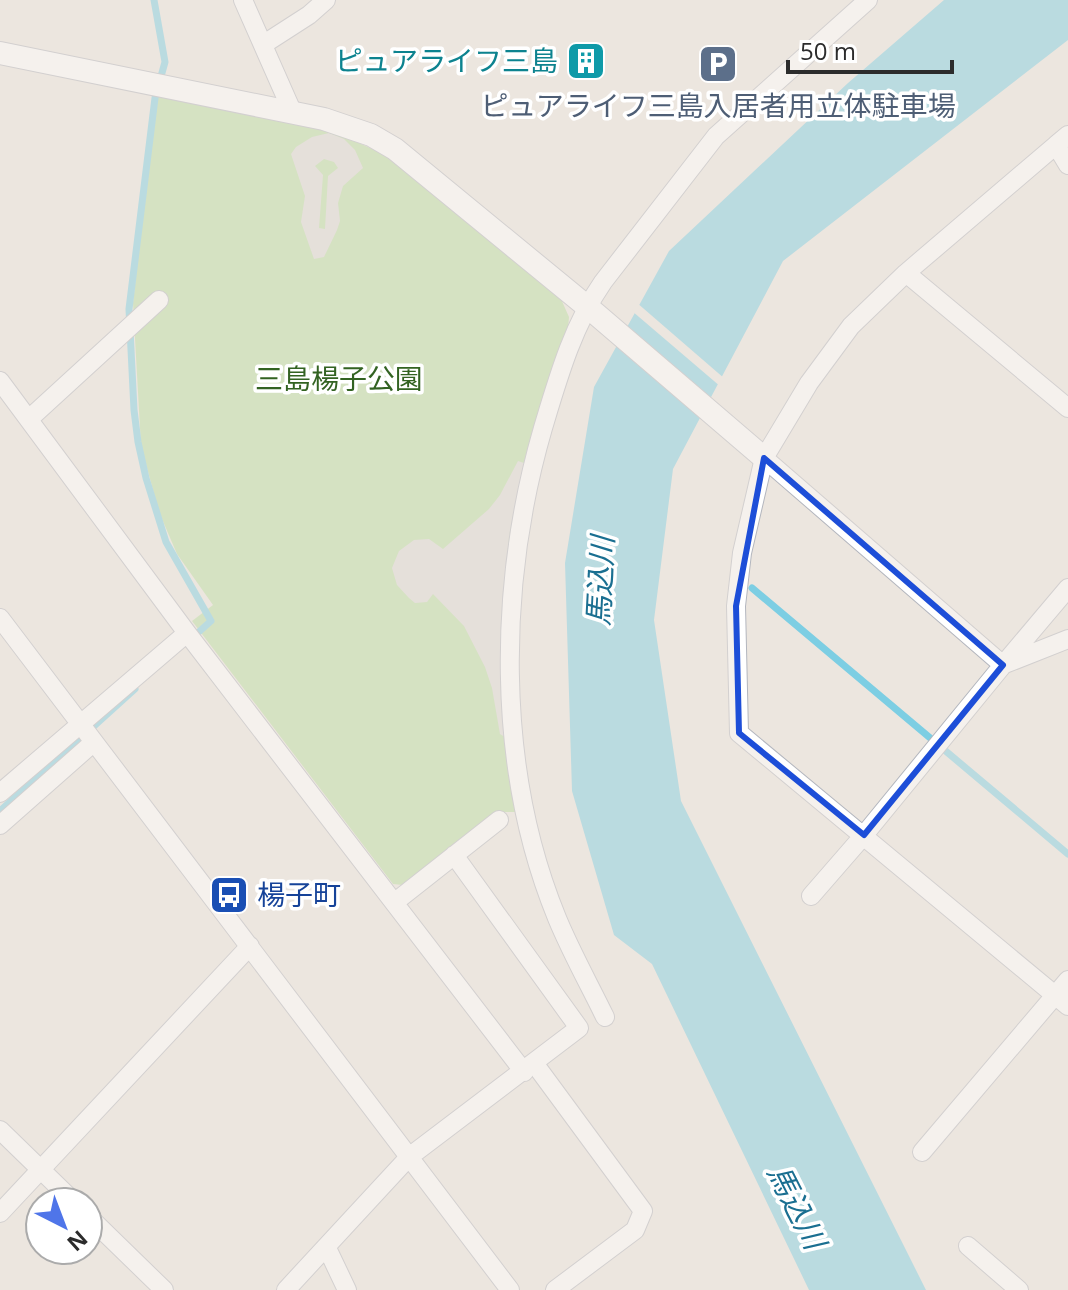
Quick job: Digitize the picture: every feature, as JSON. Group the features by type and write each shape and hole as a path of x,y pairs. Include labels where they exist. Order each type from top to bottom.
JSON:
{"street":[{"path":"243,0 292,111"},
{"path":"264,44 326,0"},
{"path":"605,1017 557,917 527,817 518,766 509,656 513,586 528,480 551,401 591,311 716,136 868,0"},
{"path":"0,53 292,111 371,135 395,149 756,451 1003,665"},
{"path":"1061,1001 739,733 736,606 756,451 851,326 906,273 1062,140 1068,165"},
{"path":"906,273 1068,408"},
{"path":"29,419 159,300"},
{"path":"0,381 187,633 395,902 643,1211 635,1230 555,1290"},
{"path":"811,896 1068,588"},
{"path":"0,618 510,1290"},
{"path":"0,793 187,633"},
{"path":"1003,665 1068,639"},
{"path":"0,825 94,742"},
{"path":"395,902 499,820"},
{"path":"286,1290 409,1157 579,1028 454,855"},
{"path":"0,1213 250,946"},
{"path":"922,1152 1061,1001 1068,980"},
{"path":"0,1130 58,1186"},
{"path":"104,1232 164,1290"},
{"path":"968,1246 1019,1290"},
{"path":"327,1248 347,1290"}],"highlighted area":[{"path":"764,458 1003,665 864,835 739,733 736,606"}],"green space":[{"name":"三島楊子公園","path":"156,95 319,129 379,152 409,172 561,299 569,317 568,329 526,454 509,536 501,649 518,812 497,812 403,885 393,884 192,621 213,605 177,554 159,512 141,446 133,303"}],"shaded area":[{"path":"329,133 344,139 355,150 363,168 343,186 338,203 340,221 337,230 324,257 314,259 301,222 305,196 291,154 312,137","holes":["324,159 334,162 338,168 328,176 325,229 319,228 323,175 315,166"]},
{"path":"518,461 524,463 509,536 501,628 508,739 500,734 485,667 464,626 433,594 427,602 415,603 397,585 392,568 399,551 414,540 429,539 443,549 489,509"}],"water":[{"name":"馬込川","path":"944,0 1068,0 1068,40 783,261 673,469 654,620 681,801 926,1290 809,1290 652,964 614,935 572,791 565,563 594,387 669,251 848,83"}],"pier":[{"path":"636,302 725,379 721,387 632,311"}],"waterway":[{"path":"154,0 165,62 155,98 129,309 134,410 146,478 166,542 211,621 192,638"},
{"path":"752,588 1068,854"},
{"path":"0,811 135,689"}],"place":[{"name":"ピュアライフ三島","path":"586,61"},
{"name":"ピュアライフ三島入居者用立体駐車場","path":"718,64"},
{"name":"楊子町","path":"229,895"}]}
